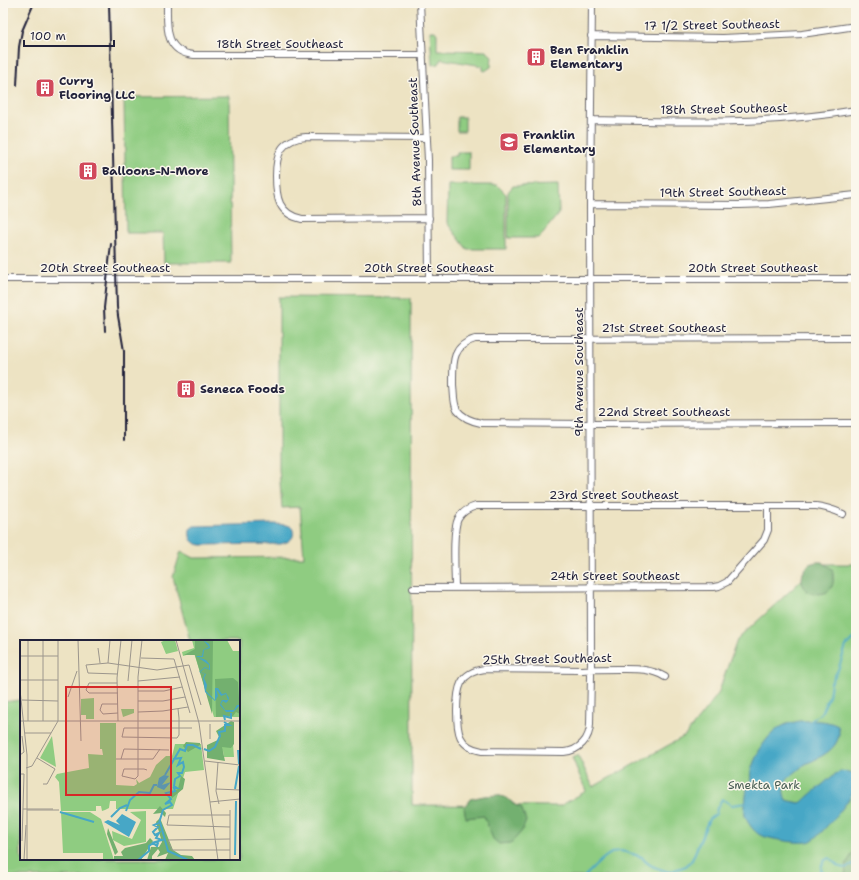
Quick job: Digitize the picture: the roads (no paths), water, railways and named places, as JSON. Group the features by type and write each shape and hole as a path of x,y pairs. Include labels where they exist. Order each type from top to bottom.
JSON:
{"street":[{"name":"18th Street Southeast","path":"167,3 167,30 170,40 175,48 186,54 423,55"},
{"name":"8th Avenue Southeast","path":"420,3 427,138 429,280"},
{"name":"9th Avenue Southeast","path":"585,740 590,728 591,669 590,204 592,3"},
{"name":"17 1/2 Street Southeast","path":"591,36 723,38 802,34 856,26"},
{"name":"18th Street Southeast","path":"591,120 754,121 836,114 856,110"},
{"path":"427,138 306,137 296,139 282,148 276,164 276,178 278,201 288,213 293,217 300,219 429,218"},
{"name":"19th Street Southeast","path":"590,204 769,204 856,195"},
{"name":"20th Street Southeast","path":"3,279 856,279"},
{"name":"21st Street Southeast","path":"453,381 455,356 460,347 469,341 483,339 856,338"},
{"name":"22nd Street Southeast","path":"453,381 454,401 457,409 466,418 474,422 481,423 856,423"},
{"name":"23rd Street Southeast","path":"455,588 455,536 457,521 466,510 480,506 816,506 834,510 843,514"},
{"name":"24th Street Southeast","path":"413,588 714,587 723,584 730,578 764,540 768,530 768,506"},
{"name":"25th Street Southeast","path":"585,740 574,750 567,752 482,751 470,748 460,737 458,726 457,696 460,685 466,677 479,670 643,670 656,672 665,677"}],"water":[{"path":"275,524 292,527 293,536 288,542 281,544 201,545 193,542 190,535 190,529 194,526"},
{"path":"799,721 828,722 838,726 839,732 837,742 830,750 821,757 806,764 787,780 784,787 784,795 786,800 799,803 802,802 837,773 845,771 856,775 855,789 849,799 820,833 813,840 807,842 793,842 764,837 755,832 745,816 747,789 750,783 751,771 756,757 764,743 774,732 780,727"}],"waterway":[{"path":"811,721 821,713 829,696 831,683 838,670 846,646 856,637"},
{"path":"584,877 606,857 620,851 642,857 650,865 669,872 686,866 692,860 709,819 716,814 717,808 722,799 732,805 746,803"},
{"path":"828,877 821,870 825,860 829,858 844,868 852,865 856,861"}],"railway":[{"path":"17,85 19,47 22,31 34,3"},
{"path":"109,3 117,307 124,351 124,440"},
{"path":"105,331 104,308 111,244"}],"place":[{"name":"Ben Franklin Elementary","path":"536,57"},
{"name":"Curry Flooring LLC","path":"45,88"},
{"name":"Franklin Elementary","path":"509,142"},
{"name":"Balloons-N-More","path":"88,171"},
{"name":"Seneca Foods","path":"186,389"}],"park label":[{"name":"Smekta Park","path":"764,785"}]}
